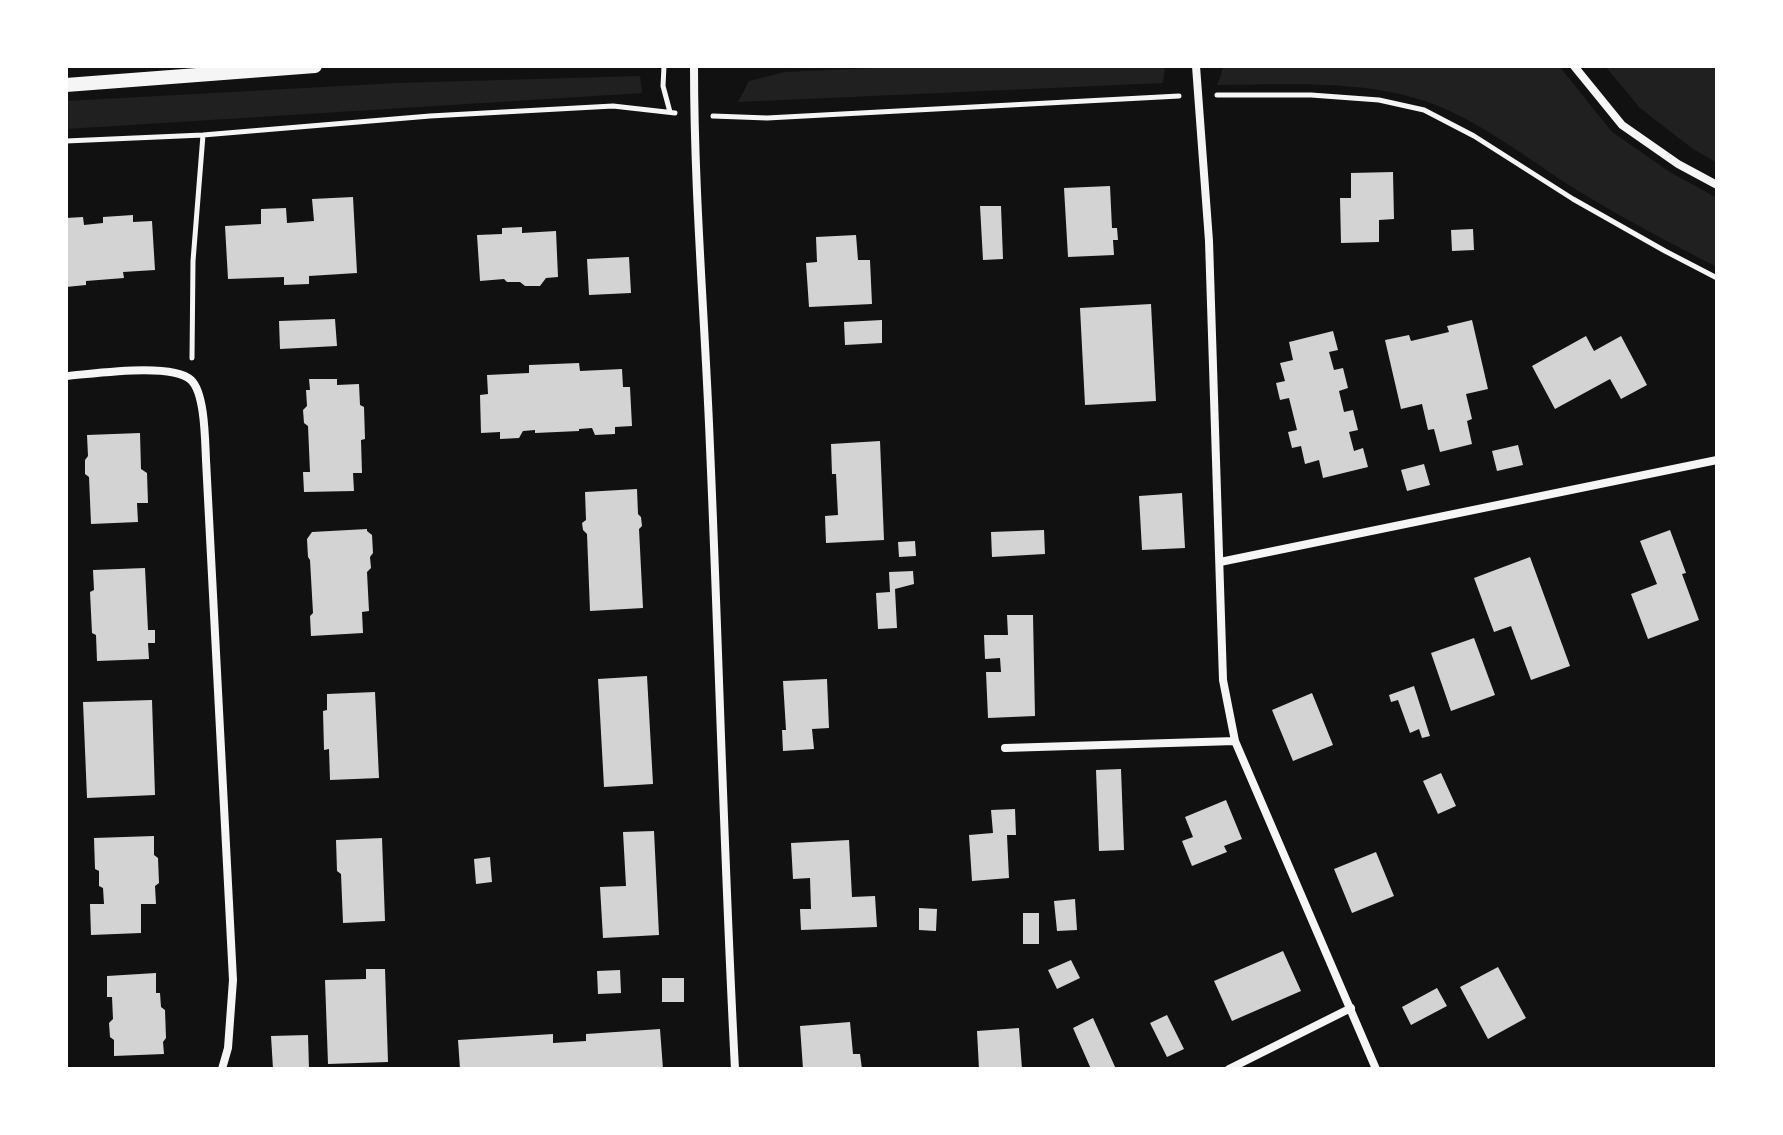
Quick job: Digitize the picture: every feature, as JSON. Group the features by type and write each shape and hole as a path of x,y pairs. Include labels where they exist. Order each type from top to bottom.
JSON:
{"street":[{"path":"66,85 315,66"},
{"path":"694,66 735,1069"},
{"path":"1196,66 1209,241 1223,680 1235,741 1376,1069"},
{"path":"1574,66 1622,125 1678,164 1717,185"},
{"path":"66,376 150,370 174,372 191,380 201,400 233,980 228,1048 222,1069"},
{"path":"1220,562 1717,460"},
{"path":"1005,748 1235,741"},
{"path":"1229,1069 1351,1008"}],"path":[{"path":"66,141 203,135 430,116 613,106 694,116 767,118 1198,95 1311,95 1379,100 1424,110 1474,136 1573,199 1717,278"},
{"path":"191,380 193,261 203,135"}],"shaded area":[{"path":"920,66 1165,67 1163,83 738,102 749,81 785,72"},
{"path":"1224,66 1559,66 1612,132 1670,172 1717,198 1717,267 1594,200 1450,111 1404,95 1352,87 1217,85"},
{"path":"1605,66 1717,66 1717,163 1693,149 1640,108"},
{"path":"640,76 642,93 66,129 66,101 397,83"}],"building":[{"path":"1393,172 1394,219 1379,220 1379,242 1341,243 1340,198 1351,198 1351,173"},
{"path":"1110,186 1112,228 1117,228 1118,240 1113,240 1114,255 1068,257 1064,188"},
{"path":"353,197 357,273 309,276 309,284 284,285 284,277 228,279 225,226 261,224 261,209 286,208 287,223 314,221 312,199"},
{"path":"980,206 1001,206 1003,259 983,260"},
{"path":"133,215 133,222 152,221 155,270 123,272 124,278 86,281 86,285 66,287 66,218 83,217 84,225 103,223 103,217"},
{"path":"522,227 522,233 556,231 558,277 546,278 540,286 525,286 504,279 480,281 477,235 502,234 502,228"},
{"path":"1473,229 1474,250 1452,251 1451,230"},
{"path":"856,235 858,260 870,260 872,304 809,307 806,263 817,262 816,237"},
{"path":"629,257 631,293 589,295 587,259"},
{"path":"1151,304 1156,401 1085,405 1080,308"},
{"path":"335,319 337,346 280,349 279,321"},
{"path":"882,320 882,343 845,345 844,322"},
{"path":"1472,320 1488,389 1466,394 1472,419 1467,421 1472,444 1440,452 1434,429 1428,430 1422,404 1401,409 1385,340 1409,335 1411,341 1449,332 1447,326"},
{"path":"1333,331 1338,350 1329,352 1334,370 1343,368 1348,388 1339,391 1344,412 1353,410 1358,430 1349,432 1354,451 1363,448 1368,467 1323,478 1319,460 1305,464 1301,446 1292,448 1288,432 1297,430 1289,398 1280,400 1276,383 1285,381 1280,363 1293,360 1289,342"},
{"path":"1586,336 1594,351 1621,336 1647,385 1621,399 1610,379 1555,409 1532,366"},
{"path":"579,363 580,371 622,369 623,387 630,387 632,426 615,427 615,434 595,435 592,428 535,433 535,430 523,431 519,438 500,439 500,432 481,433 480,395 488,394 487,375 529,373 529,365"},
{"path":"309,379 337,379 337,385 359,384 360,405 364,407 365,439 361,440 362,473 353,473 354,491 304,492 303,472 310,472 308,426 304,423 303,410 307,406"},
{"path":"140,433 141,469 147,473 148,503 137,503 138,522 91,524 89,477 85,474 87,435"},
{"path":"880,441 884,540 826,543 825,516 838,515 831,444"},
{"path":"1518,445 1523,465 1497,471 1492,451"},
{"path":"1424,464 1430,485 1407,491 1401,470"},
{"path":"637,489 642,526 639,529 643,608 590,611 587,534 582,523 586,520 585,492"},
{"path":"1182,493 1185,548 1142,550 1139,496"},
{"path":"367,529 372,535 373,553 370,557 371,568 367,572 369,611 362,612 363,633 311,636 310,616 313,613 307,539 312,532"},
{"path":"1044,530 1045,554 992,557 991,532"},
{"path":"1670,530 1699,620 1648,639 1631,594 1657,584 1640,541"},
{"path":"915,541 916,556 899,557 898,542"},
{"path":"1530,557 1570,666 1531,680 1511,626 1494,632 1474,578"},
{"path":"145,568 148,630 155,630 155,643 148,643 149,659 97,661 90,592 94,590 93,570"},
{"path":"913,571 914,584 895,589 897,628 878,629 876,593 890,592 889,572"},
{"path":"1007,615 1033,615 1035,716 988,718 986,672 1001,672 1000,658 985,659 984,635 1008,635"},
{"path":"1474,638 1495,695 1451,711 1431,653"},
{"path":"647,676 653,784 604,787 598,679"},
{"path":"827,679 829,728 812,729 814,749 783,751 782,730 786,730 783,681"},
{"path":"1414,686 1430,736 1422,738 1419,729 1410,733 1398,700 1391,702 1389,695"},
{"path":"375,692 379,778 330,780 329,749 324,750 323,711 327,710 327,694"},
{"path":"1312,693 1333,745 1293,761 1272,710"},
{"path":"152,700 155,795 87,798 83,702"},
{"path":"1121,769 1124,850 1099,851 1096,770"},
{"path":"1441,773 1456,806 1438,814 1423,781"},
{"path":"1226,800 1242,839 1224,846 1227,852 1192,866 1182,841 1193,837 1185,817"},
{"path":"1015,809 1016,835 1007,835 1009,878 972,881 969,835 993,833 991,810"},
{"path":"654,831 659,935 603,938 600,887 626,886 623,832"},
{"path":"154,836 159,883 155,886 156,904 141,904 141,933 91,935 90,904 104,904 99,871 95,869 94,838"},
{"path":"382,838 385,921 343,923 336,840"},
{"path":"849,840 852,897 875,896 877,927 801,930 800,909 811,909 810,878 793,879 791,843"},
{"path":"1376,852 1394,896 1352,913 1334,869"},
{"path":"490,857 492,882 476,884 474,859"},
{"path":"1075,899 1077,930 1057,931 1054,901"},
{"path":"919,908 937,909 936,931 919,930"},
{"path":"1023,913 1039,913 1039,944 1023,944"},
{"path":"1283,951 1301,991 1232,1021 1214,981"},
{"path":"1071,960 1080,978 1057,989 1048,970"},
{"path":"1498,967 1526,1018 1488,1039 1460,987"},
{"path":"366,969 385,969 388,1062 328,1064 325,980 366,979"},
{"path":"620,970 621,993 598,994 597,971"},
{"path":"156,973 156,993 160,993 161,1007 165,1010 164,1054 114,1056 109,1023 113,1019 112,997 107,997 107,976"},
{"path":"662,978 684,978 684,1002 662,1002"},
{"path":"1437,988 1447,1006 1411,1025 1402,1007"},
{"path":"1167,1015 1184,1049 1167,1057 1150,1023"},
{"path":"1093,1018 1116,1069 1091,1069 1073,1028"},
{"path":"850,1022 853,1054 860,1054 862,1069 803,1069 800,1026"},
{"path":"1019,1028 1022,1069 979,1069 977,1031"},
{"path":"660,1029 663,1069 460,1069 458,1040 553,1034 553,1043 586,1041 586,1034"},
{"path":"308,1035 309,1069 273,1069 271,1036"}]}
